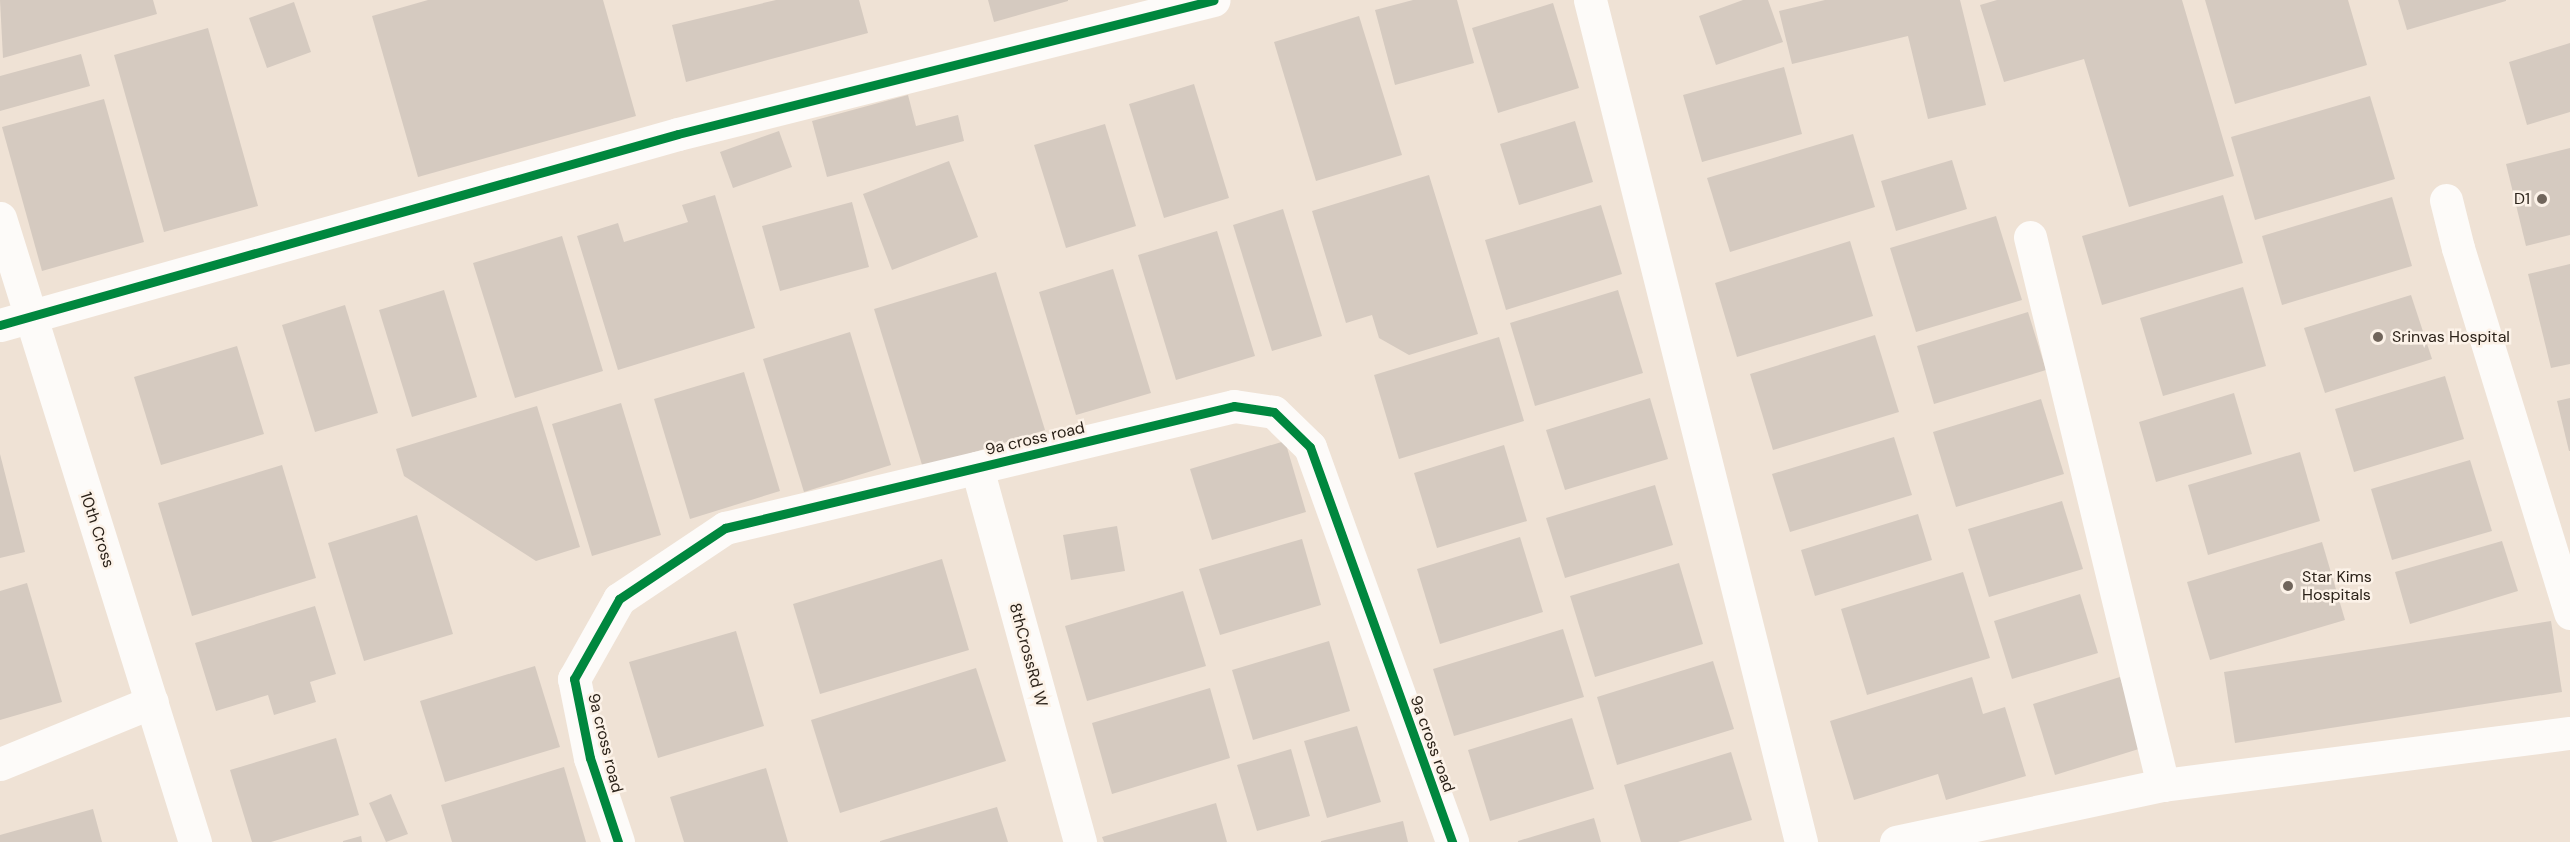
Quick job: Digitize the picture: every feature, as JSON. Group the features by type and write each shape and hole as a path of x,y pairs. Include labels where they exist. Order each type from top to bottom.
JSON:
{"street":[{"path":"14,321 678,134 1214,0"},
{"path":"1590,0 1801,842"},
{"path":"2446,200 2458,248 2570,613"},
{"name":"10th Cross","path":"0,218 14,321 152,702 195,842"},
{"path":"2030,237 2163,786"},
{"name":"9a cross road","path":"618,842 590,758 574,679 619,599 725,528 1234,406 1274,412 1310,447 1452,842"},
{"name":"8thCrossRd W","path":"976,468 1080,842"},
{"path":"0,764 152,702"},
{"path":"1896,842 2163,786 2570,733"}],"building":[{"path":"0,0 153,0 157,14 3,58"},
{"path":"428,0 603,0 636,116 418,177 372,16"},
{"path":"776,0 859,0 868,33 686,82 672,25"},
{"path":"988,0 1068,0 1068,1 994,22"},
{"path":"1413,0 1457,0 1474,63 1395,85 1375,10"},
{"path":"1743,0 1768,0 1783,42 1716,65 1699,16"},
{"path":"1825,0 1960,0 1986,105 1928,119 1908,36 1792,64 1779,11"},
{"path":"1997,0 2182,0 2234,176 2129,207 2084,59 2004,82 1980,5"},
{"path":"2205,0 2348,0 2367,65 2235,104"},
{"path":"2398,0 2506,0 2506,1 2407,30"},
{"path":"294,2 311,52 267,68 249,18"},
{"path":"1553,3 1579,88 1498,113 1472,28"},
{"path":"1359,16 1402,155 1316,181 1274,42"},
{"path":"208,28 258,206 164,232 114,55"},
{"path":"2570,43 2570,112 2527,125 2509,62"},
{"path":"81,54 90,86 0,111 0,76"},
{"path":"1784,67 1802,134 1702,162 1683,95"},
{"path":"1194,84 1229,198 1164,218 1129,104"},
{"path":"908,95 916,126 958,115 964,141 827,177 812,121"},
{"path":"2370,96 2395,179 2255,220 2231,137"},
{"path":"104,99 144,242 42,271 2,127"},
{"path":"1575,121 1593,182 1519,205 1500,144"},
{"path":"1105,124 1136,226 1066,248 1034,145"},
{"path":"779,131 792,167 733,188 720,152"},
{"path":"1853,134 1875,207 1730,252 1707,178"},
{"name":"D1","path":"2570,148 2570,235 2526,246 2506,164"},
{"path":"1952,160 1967,209 1896,231 1881,181"},
{"path":"949,161 978,237 892,270 863,194"},
{"path":"1429,175 1478,334 1409,355 1379,338 1372,315 1346,323 1312,211"},
{"path":"715,195 755,328 618,370 577,236 618,223 624,242 688,222 682,205"},
{"path":"2223,195 2243,263 2102,305 2082,236"},
{"path":"2392,197 2412,266 2282,305 2262,236"},
{"path":"852,202 869,267 780,291 762,226"},
{"path":"1601,205 1622,274 1506,310 1485,240"},
{"path":"1283,209 1322,336 1272,351 1233,225"},
{"path":"1996,216 2022,300 1916,332 1890,248"},
{"path":"1217,231 1255,356 1176,380 1138,255"},
{"path":"562,236 603,371 515,398 473,263"},
{"path":"1850,241 1873,316 1737,357 1715,283"},
{"path":"2570,264 2570,364 2551,368 2528,274"},
{"path":"1113,269 1151,393 1076,415 1039,292"},
{"path":"996,272 1045,430 923,468 874,309"},
{"path":"2243,287 2266,366 2163,396 2140,318"},
{"path":"444,290 477,397 412,417 379,310"},
{"path":"1618,290 1643,373 1535,406 1510,323"},
{"path":"2411,295 2432,359 2325,393 2304,328"},
{"path":"345,305 378,413 315,432 282,325"},
{"path":"2028,312 2046,370 1934,404 1917,346"},
{"path":"850,332 891,465 804,492 763,359"},
{"path":"1875,335 1899,412 1773,450 1750,374"},
{"path":"1499,337 1524,421 1399,459 1374,375"},
{"path":"237,346 264,434 161,465 134,377"},
{"path":"744,372 780,491 690,519 654,399"},
{"path":"2445,376 2464,439 2354,472 2335,409"},
{"path":"2234,393 2252,454 2156,482 2139,422"},
{"path":"1650,398 1668,459 1565,490 1546,430"},
{"path":"2570,398 2570,451 2569,451 2557,401"},
{"path":"2041,399 2064,474 1956,507 1933,432"},
{"path":"621,403 661,535 592,556 552,424"},
{"path":"537,406 580,547 536,561 404,476 396,449"},
{"path":"1894,437 1912,495 1790,532 1772,474"},
{"path":"1285,441 1306,512 1212,540 1190,469"},
{"path":"1504,445 1527,521 1437,548 1414,473"},
{"path":"2300,452 2320,521 2208,555 2188,485"},
{"path":"0,454 25,552 0,558"},
{"path":"2470,460 2492,531 2392,560 2371,489"},
{"path":"282,465 316,578 192,616 158,503"},
{"path":"1655,485 1673,545 1565,578 1546,518"},
{"path":"2062,501 2083,569 1989,597 1968,529"},
{"path":"1918,514 1932,560 1815,596 1801,550"},
{"path":"417,515 453,634 364,661 328,543"},
{"path":"1117,526 1125,571 1071,580 1063,535"},
{"path":"1520,537 1543,612 1440,644 1417,569"},
{"path":"1302,539 1321,605 1220,635 1199,569"},
{"path":"2502,541 2518,591 2410,624 2395,572"},
{"path":"2322,542 2345,620 2210,660 2187,582"},
{"path":"942,559 969,650 820,694 793,604"},
{"path":"1679,563 1703,644 1595,677 1570,596"},
{"path":"1963,572 1990,658 1867,695 1841,609"},
{"path":"27,583 62,702 0,720 0,591"},
{"path":"1183,591 1206,666 1087,701 1065,626"},
{"path":"2080,594 2098,653 2012,679 1994,621"},
{"path":"315,606 336,674 310,682 316,702 274,715 268,695 216,711 195,643"},
{"path":"2551,621 2562,692 2235,743 2224,672"},
{"path":"1563,629 1584,697 1454,736 1433,669"},
{"path":"736,631 764,726 658,758 629,662"},
{"path":"1329,641 1350,711 1253,740 1232,670"},
{"path":"1713,661 1734,729 1617,765 1597,697"},
{"path":"535,666 560,747 445,782 420,701"},
{"path":"976,668 1006,761 840,813 811,720"},
{"path":"1972,677 1983,714 2005,707 2026,776 1946,800 1938,774 1854,800 1830,721"},
{"path":"2120,677 2142,748 2055,775 2033,704"},
{"path":"1210,688 1230,758 1112,794 1092,723"},
{"path":"1572,718 1594,789 1490,821 1468,750"},
{"path":"1357,726 1381,802 1327,818 1304,741"},
{"path":"336,738 359,815 271,842 252,842 230,770"},
{"path":"1291,749 1310,816 1257,831 1237,765"},
{"path":"1731,752 1752,820 1678,842 1641,842 1624,785"},
{"path":"564,767 586,842 452,842 441,805"},
{"path":"766,768 788,842 684,842 670,797"},
{"path":"391,794 408,834 386,842 369,803"},
{"path":"1216,803 1227,842 1104,842 1102,837"},
{"path":"997,807 1008,842 880,842 880,841"},
{"path":"93,809 102,842 0,842 0,835"},
{"path":"1594,818 1601,842 1518,842 1518,841"},
{"path":"1403,821 1408,842 1321,842 1321,841"},
{"path":"361,836 362,842 343,842 343,841"}],"cycle path":[{"path":"0,325 678,134 1214,0"},
{"path":"618,842 590,758 574,679 619,599 725,528 1234,406 1274,412 1310,447 1452,842"}],"place":[{"name":"D1","path":"2542,199"},
{"name":"Srinvas Hospital","path":"2378,337"},
{"name":"Star Kims Hospitals","path":"2288,586"}]}
